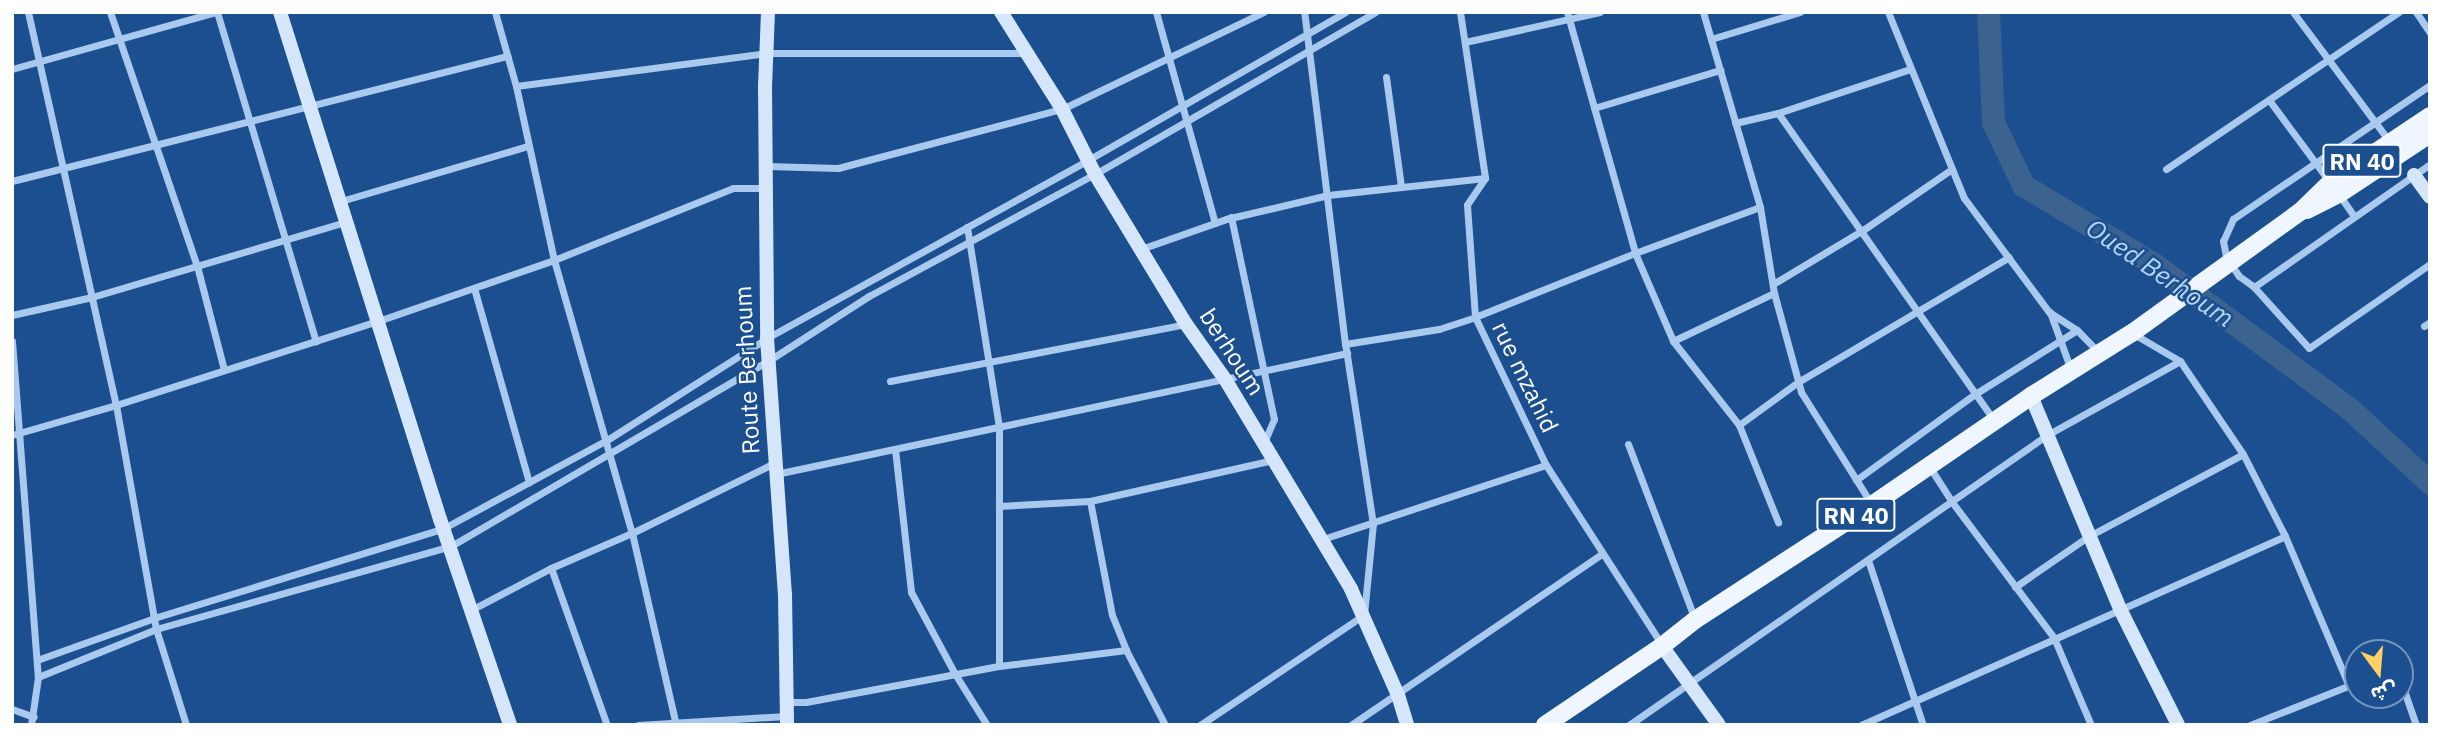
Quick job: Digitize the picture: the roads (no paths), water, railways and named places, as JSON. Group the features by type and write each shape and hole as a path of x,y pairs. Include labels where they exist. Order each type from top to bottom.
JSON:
{"main road":[{"path":"280,12 444,528 510,725"},
{"name":"Route Berhoum","path":"768,12 766,338 785,594 787,714"},
{"name":"berhoum","path":"1001,12 1062,109 1091,167 1186,324 1225,379 1322,539 1364,615 1398,695 1407,725"},
{"name":"RN 40","path":"1553,723 1695,620 1872,505 2031,396 2132,332 2300,212 2394,149 2430,117"},
{"name":"RN 40","path":"2394,149 2430,134"},
{"path":"2414,175 2430,197"},
{"path":"2031,396 2120,608 2178,725"},
{"path":"1662,646 1719,725"}],"street":[{"path":"28,12 65,167 116,405 156,629 186,725"},
{"path":"110,12 197,267 224,370"},
{"path":"12,69 216,12 316,341"},
{"path":"495,12 516,86 554,260 632,533 675,723"},
{"path":"1156,12 1215,223"},
{"path":"765,166 838,168 1062,109 1265,12"},
{"path":"1200,725 1364,615 1373,524 1346,349 1311,47 1304,12"},
{"path":"38,677 156,629 451,546 611,455 768,361 869,296 970,243 1183,105 1345,12"},
{"path":"37,660 154,618 444,528 607,440 766,338 967,226 1186,120 1376,12"},
{"path":"1141,249 1231,217 1328,195 1485,178 1460,12"},
{"path":"1465,42 1569,16 1600,12"},
{"path":"1703,12 1760,208 1774,293 1801,392 1872,505"},
{"path":"1711,39 1800,12"},
{"path":"1888,12 1964,198 2049,312 2071,370"},
{"path":"2293,12 2414,175"},
{"path":"2166,169 2399,12"},
{"path":"2416,12 2430,33"},
{"path":"1569,16 1635,253 1673,341 1739,425 1778,522"},
{"path":"516,86 767,53 1026,52"},
{"path":"12,181 507,56"},
{"path":"1735,123 1778,113 1910,69"},
{"path":"1594,108 1720,70"},
{"path":"1385,77 1401,187"},
{"path":"2430,85 2233,219 2223,241 2230,264 2309,348 2430,264"},
{"path":"2269,100 2354,215"},
{"path":"1778,113 1995,421"},
{"path":"341,201 528,146"},
{"path":"2254,287 2430,164"},
{"path":"1773,284 1863,230 1952,169"},
{"name":"rue mzahid","path":"1485,178 1467,205 1475,317 1546,465 1662,646"},
{"path":"16,434 116,405 378,321 554,260 733,188 765,188"},
{"path":"471,610 551,568 775,469 895,449 1263,371 1346,349 1439,329 1760,208"},
{"path":"1231,217 1274,419 1264,443"},
{"path":"12,315 92,297 347,222"},
{"path":"967,226 999,427 999,666"},
{"path":"1739,425 1798,382 2009,257"},
{"path":"474,288 529,482"},
{"path":"1673,341 1774,293"},
{"path":"2049,312 2077,330 2098,352"},
{"path":"890,382 1186,324"},
{"path":"1856,481 1976,394 2077,330"},
{"path":"2132,332 2180,361 2244,454 2285,536 2344,674"},
{"path":"12,341 16,434 38,677 33,721 12,709"},
{"path":"1629,725 2047,435 2180,361"},
{"path":"1628,444 1695,620"},
{"path":"895,449 911,592 955,674 987,725"},
{"path":"2015,587 2089,536 2244,454"},
{"path":"999,506 1090,500 1274,460"},
{"path":"1322,539 1546,465"},
{"path":"1929,465 1952,502 2054,638 2091,725"},
{"path":"1090,500 1112,615 1126,650 1165,725"},
{"path":"1861,725 2285,536"},
{"path":"1351,725 1602,554"},
{"path":"1868,560 1923,725"},
{"path":"551,568 607,725"},
{"path":"638,725 787,714 955,674 1126,650"},
{"path":"2249,725 2344,688"}],"waterway":[{"name":"Oued Berhoum","path":"1988,12 1993,122 2023,185 2154,264 2351,410 2430,483"}]}
